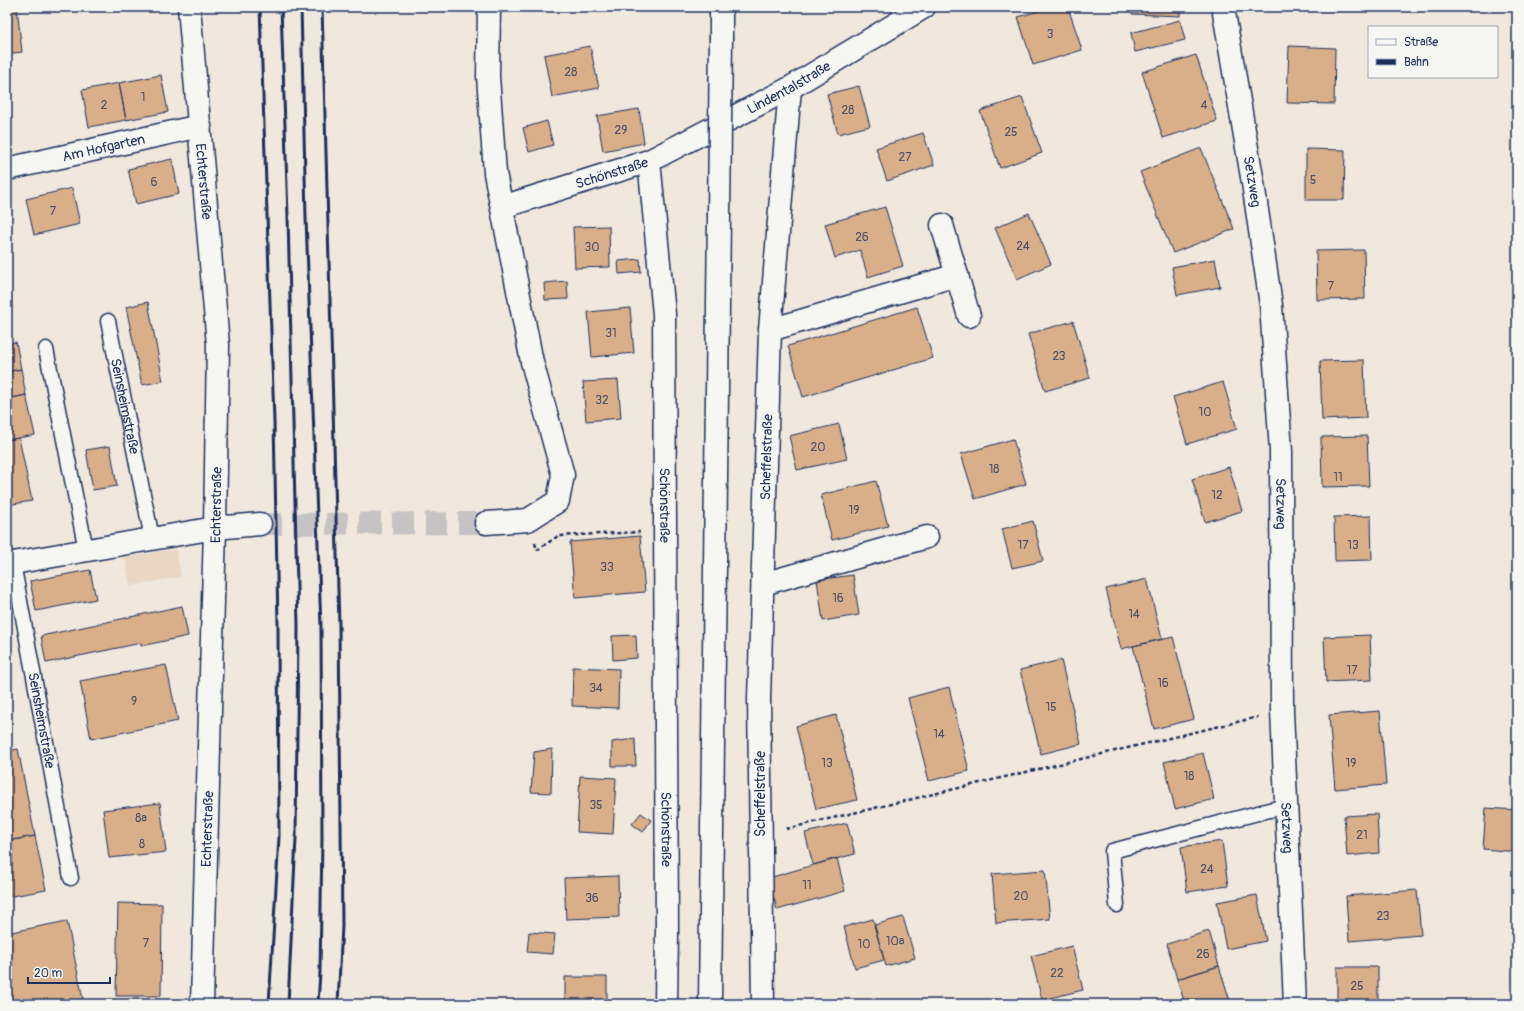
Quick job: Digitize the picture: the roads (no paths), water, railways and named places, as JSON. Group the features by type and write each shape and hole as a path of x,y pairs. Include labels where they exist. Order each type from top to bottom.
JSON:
{"street":[{"name":"Echterstraße","path":"189,7 218,345 215,528 202,1004"},
{"path":"486,523 528,520 558,501 563,475 532,362 496,173 488,76 489,7"},
{"path":"710,1004 721,7"},
{"name":"Lindentalstraße","path":"649,161 790,88 924,7"},
{"name":"Setzweg","path":"1224,7 1253,183 1271,305 1282,451 1282,712 1295,1004"},
{"name":"Scheffelstraße","path":"763,1004 759,699 770,330 790,88"},
{"name":"Am Hofgarten","path":"7,169 200,126"},
{"name":"Schönstraße","path":"502,207 649,161 664,314 667,915 666,1004"},
{"path":"942,224 969,316"},
{"path":"770,330 957,275"},
{"path":"215,528 260,524"},
{"name":"Seinsheimstraße","path":"10,562 215,528"},
{"path":"763,584 927,537"}],"lane":[{"name":"Seinsheimstraße","path":"108,321 152,538"},
{"path":"46,349 86,550"},
{"name":"Seinsheimstraße","path":"10,562 71,878"},
{"path":"1117,905 1112,851 1285,806"}],"tunnel":[{"path":"260,524 486,523"}],"railway":[{"path":"260,7 274,421 278,625 279,837 269,1004"},
{"path":"281,7 288,217 298,626 296,838 288,1004"},
{"path":"301,7 306,218 321,627 322,838 320,972 318,1004"},
{"path":"322,7 339,626 342,926 338,1004"}]}
